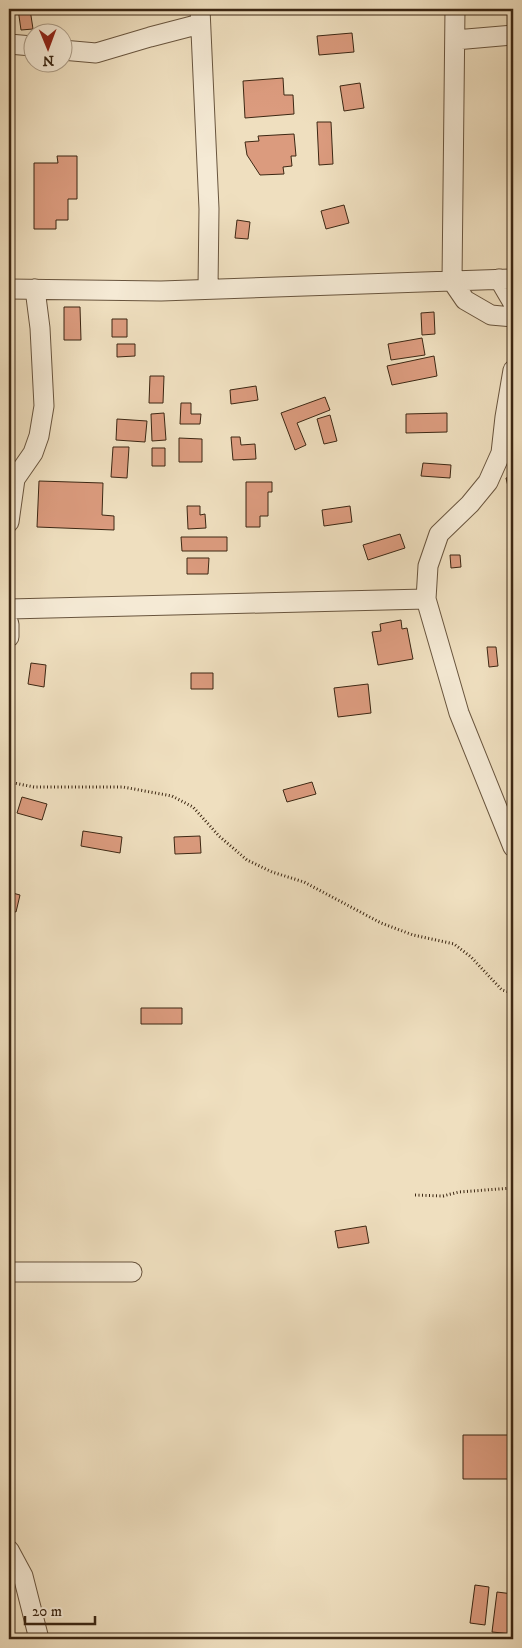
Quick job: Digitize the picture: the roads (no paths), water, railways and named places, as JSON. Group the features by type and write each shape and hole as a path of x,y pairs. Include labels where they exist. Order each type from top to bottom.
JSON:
{"street":[{"path":"455,9 452,281 465,300 491,315 513,317"},
{"path":"72,51 96,54 150,37 200,16 209,209 208,288"},
{"path":"455,40 513,35"},
{"path":"9,44 22,45"},
{"path":"9,289 161,291 506,279 513,302"},
{"path":"9,522 16,479 33,453 39,436 44,406 40,328 35,289"},
{"path":"513,370 504,417 501,453 488,482 470,504 439,534 428,566 426,599 459,713 513,847"},
{"path":"9,609 426,599"},
{"path":"9,624 9,637"},
{"path":"9,1272 132,1272"},
{"path":"9,1550 23,1576 39,1639"}]}
